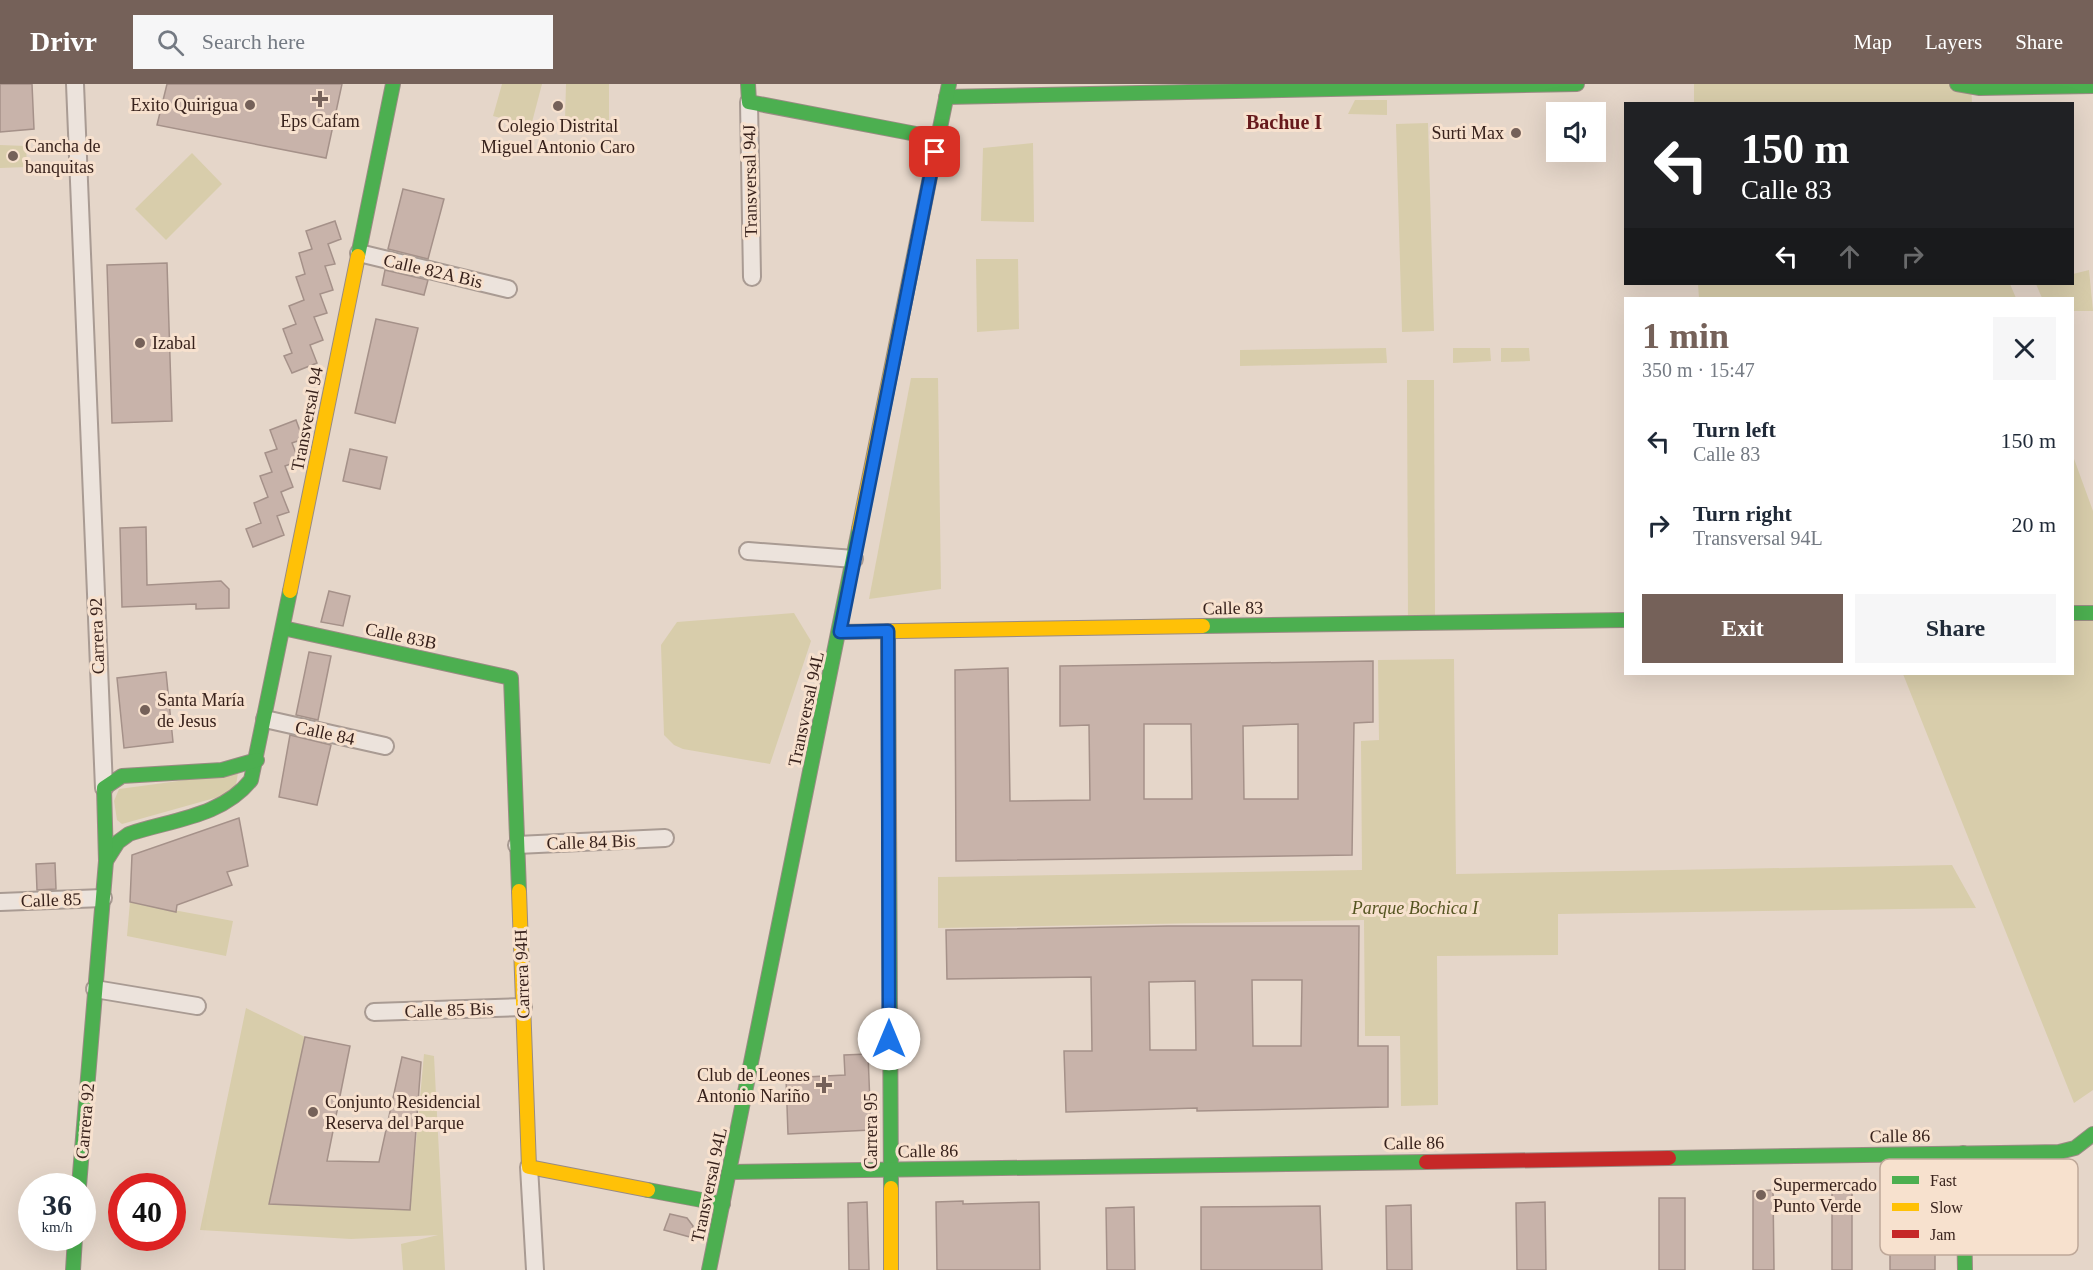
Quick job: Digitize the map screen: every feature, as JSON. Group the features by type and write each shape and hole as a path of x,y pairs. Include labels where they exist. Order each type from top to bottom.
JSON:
{"street":[{"name":"Carrera 92","path":"75,84 106,861 80,1173"},
{"name":"Transversal 94","path":"106,861 118,842 129,834 233,800 247,789 257,760 393,84"},
{"name":"Transversal 94J","path":"748,84 752,277"},
{"path":"947,91 1577,84"},
{"path":"1956,84 2093,86"},
{"name":"Transversal 94L","path":"710,1270 947,91"},
{"path":"749,102 937,138"},
{"name":"Calle 82A Bis","path":"358,253 508,289"},
{"path":"748,551 854,560"},
{"path":"2074,614 2093,613"},
{"name":"Calle 83","path":"840,632 1624,620"},
{"name":"Calle 83B","path":"283,628 511,678"},
{"name":"Carrera 95","path":"888,631 891,1270"},
{"name":"Carrera 94H","path":"511,678 529,1167 535,1270"},
{"name":"Calle 84","path":"265,719 385,746"},
{"path":"104,788 112,781 130,775 222,770 257,760"},
{"name":"Calle 84 Bis","path":"517,845 665,838"},
{"name":"Calle 85","path":"0,902 103,898"},
{"path":"95,989 197,1006"},
{"name":"Calle 85 Bis","path":"374,1012 523,1007"},
{"name":"Calle 86","path":"730,1172 2059,1152 2075,1148 2093,1134"},
{"path":"1963,1153 1963,1159"},
{"path":"529,1167 723,1204"},
{"path":"72,1270 74,1251"},
{"path":"1965,1255 1965,1270"}],"green space":[{"path":"502,84 542,84 531,126 493,116"},
{"path":"566,84 609,84 609,122 565,121"},
{"path":"1694,84 1971,84 1972,102 1694,102"},
{"path":"1355,100 1387,100 1387,115 1348,114"},
{"path":"1428,123 1434,331 1402,332 1396,124"},
{"path":"1033,143 1034,222 981,221 983,148"},
{"name":"Cancha de banquitas","path":"0,145 26,146 27,167 0,168"},
{"path":"192,153 222,184 166,240 135,209"},
{"path":"976,259 1018,259 1019,329 977,332"},
{"path":"2089,270 2093,311 2074,311 2074,297 2042,297 2036,285 2074,285 2074,274"},
{"path":"1698,285 2010,285 2016,297 1699,297"},
{"path":"1386,348 1387,363 1240,366 1240,350"},
{"path":"1453,348 1490,348 1491,361 1453,363"},
{"path":"1501,348 1529,348 1530,361 1501,362"},
{"path":"911,378 938,378 941,589 869,599"},
{"path":"1407,380 1434,380 1435,619 1408,619"},
{"path":"2074,459 2093,511 2093,1090 2074,1103 1903,675 2074,675"},
{"path":"794,613 811,641 770,764 683,749 674,745 664,735 661,645 677,622"},
{"name":"Parque Bochica I","path":"1454,659 1456,874 1952,865 1976,908 1558,914 1558,955 1437,956 1438,1105 1401,1106 1400,1036 1365,1036 1364,920 938,928 938,877 1362,870 1361,741 1379,740 1378,660"},
{"path":"238,773 236,785 229,794 122,824 117,820 114,801 119,789"},
{"path":"130,902 233,921 226,956 127,936"},
{"path":"246,1008 305,1037 269,1203 410,1210 424,1054 434,1056 445,1270 403,1270 401,1244 438,1235 351,1239 200,1230"}],"building":[{"path":"0,84 32,84 34,129 0,132"},
{"name":"Exito Quirigua","path":"167,84 342,84 326,158 157,125"},
{"path":"403,189 444,199 428,259 388,249"},
{"path":"335,221 341,239 328,244 335,264 325,266 333,290 320,294 327,313 314,317 323,340 310,345 317,363 292,373 284,356 292,353 283,329 296,324 289,306 304,300 296,277 305,274 299,253 312,249 306,231"},
{"name":"Izabal","path":"167,263 172,421 112,423 107,265"},
{"path":"385,270 428,280 424,295 382,285"},
{"path":"376,319 418,328 395,423 355,413"},
{"path":"296,420 303,439 292,443 299,461 285,466 293,487 281,492 289,512 277,516 284,535 253,547 246,529 261,523 254,503 268,497 260,476 272,472 265,453 277,449 270,430"},
{"path":"350,449 387,457 380,489 343,481"},
{"path":"146,527 147,585 221,581 229,589 229,608 196,609 196,604 122,607 120,528"},
{"path":"329,591 350,596 343,626 321,622"},
{"path":"309,652 331,656 318,720 296,715"},
{"path":"1373,661 1373,722 1354,723 1352,855 956,861 955,670 1008,668 1010,801 1090,800 1089,725 1060,726 1060,666","holes":["1144,724 1191,724 1192,799 1144,799","1298,724 1298,799 1244,799 1243,726"]},
{"name":"Santa María de Jesus","path":"166,672 173,742 124,748 117,678"},
{"path":"290,735 331,745 317,805 279,797"},
{"path":"239,818 248,866 227,872 232,885 177,905 176,912 130,902 132,855"},
{"path":"55,863 56,889 37,890 36,864"},
{"path":"1168,926 1359,926 1358,1046 1388,1046 1388,1107 1197,1111 1197,1108 1066,1112 1064,1051 1092,1051 1091,977 947,979 946,930","holes":["1252,980 1302,980 1301,1046 1253,1046","1195,981 1196,1050 1150,1050 1149,982"]},
{"name":"Conjunto Residencial Reserva del Parque","path":"305,1037 350,1046 327,1161 379,1162 402,1057 421,1062 410,1210 269,1204"},
{"path":"868,1054 871,1130 788,1134 786,1078 845,1075 844,1055"},
{"path":"1773,1190 1774,1270 1753,1270 1753,1191"},
{"path":"1832,1190 1852,1190 1852,1270 1832,1270"},
{"path":"1659,1198 1685,1198 1685,1270 1659,1270"},
{"path":"963,1201 963,1204 1039,1202 1040,1270 937,1270 936,1202"},
{"path":"867,1202 869,1270 849,1270 848,1203"},
{"path":"1545,1202 1546,1270 1517,1270 1516,1203"},
{"path":"1411,1205 1412,1270 1387,1270 1386,1206"},
{"path":"1320,1206 1322,1270 1201,1270 1201,1207"},
{"path":"1134,1207 1135,1270 1107,1270 1106,1208"},
{"path":"670,1214 687,1218 693,1226 690,1237 664,1230"},
{"path":"1890,1255 1935,1255 1935,1270 1890,1270"}],"traffic: fast":[{"path":"358,256 393,84"},
{"path":"748,84 749,102 937,138"},
{"path":"933,162 949,84"},
{"path":"946,97 1577,84"},
{"path":"1957,84 1980,88 2093,86"},
{"path":"709,1270 859,529"},
{"path":"106,861 118,842 129,834 210,810 239,792 251,780 290,591"},
{"path":"2074,613 2093,613"},
{"path":"1203,626 1624,620"},
{"path":"283,628 511,678 519,891"},
{"path":"888,631 891,1188"},
{"path":"80,1173 106,861 104,788 122,776 222,770 257,760"},
{"path":"1669,1158 2059,1152 2075,1148 2093,1134"},
{"path":"1963,1153 1963,1159"},
{"path":"730,1172 1426,1162"},
{"path":"648,1190 723,1204"},
{"path":"73,1270 74,1251"},
{"path":"1965,1255 1965,1270"}],"traffic: slow":[{"path":"859,529 933,162"},
{"path":"290,591 358,256"},
{"path":"840,632 1203,626"},
{"path":"519,891 529,1167 648,1190"},
{"path":"891,1188 891,1270"}],"traffic: jam":[{"path":"1426,1162 1669,1158"}],"place":[{"name":"Eps Cafam","path":"320,99"},
{"name":"Exito Quirigua","path":"250,105"},
{"name":"Colegio Distrital Miguel Antonio Caro","path":"558,106"},
{"name":"Surti Max","path":"1516,133"},
{"name":"Cancha de banquitas","path":"13,156"},
{"name":"Izabal","path":"140,343"},
{"name":"Santa María de Jesus","path":"145,710"},
{"name":"Club de Leones Antonio Nariño","path":"824,1085"},
{"name":"Conjunto Residencial Reserva del Parque","path":"313,1112"},
{"name":"Supermercado Punto Verde","path":"1761,1195"}],"district":[{"name":"Bachue I","path":"1284,122"}],"route":[{"path":"889,1039 888,631 840,632 935,152"}]}
